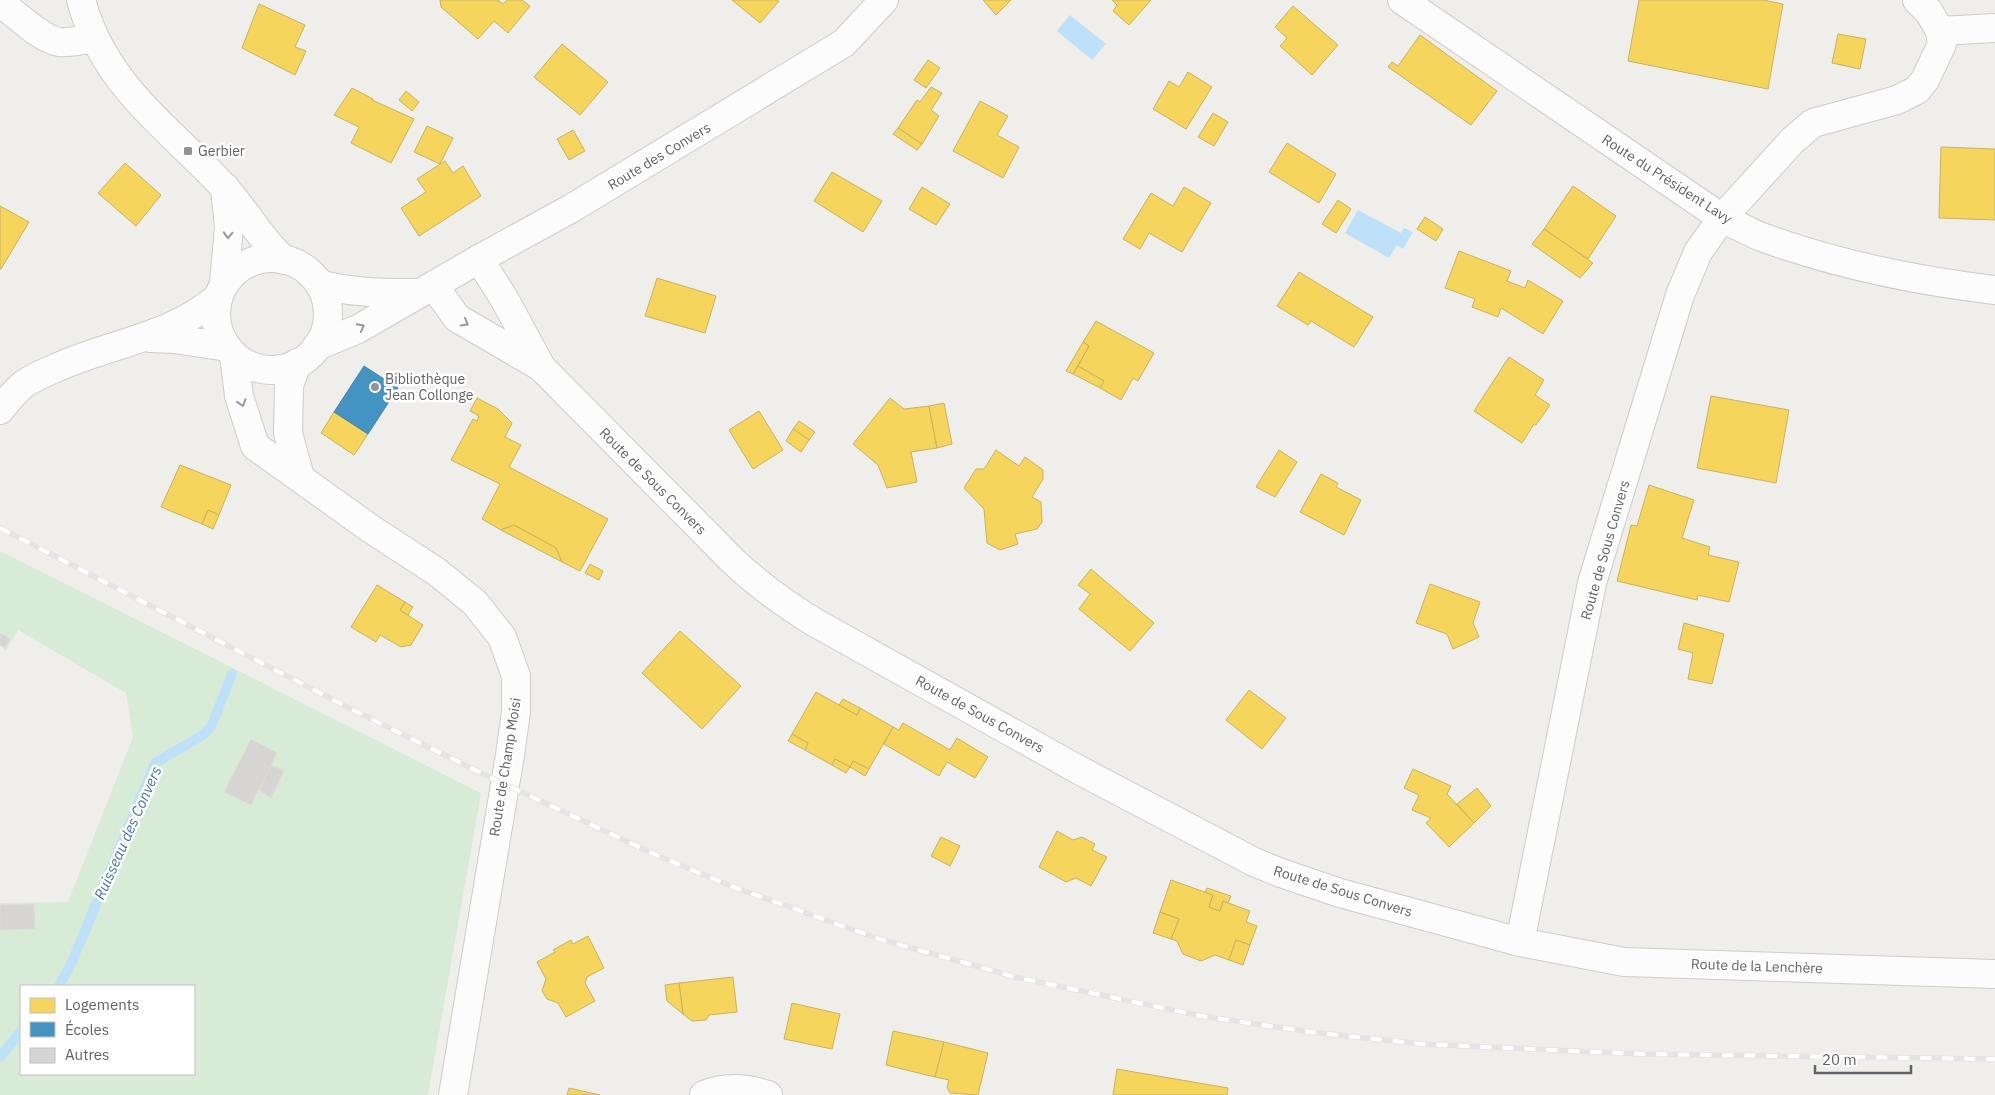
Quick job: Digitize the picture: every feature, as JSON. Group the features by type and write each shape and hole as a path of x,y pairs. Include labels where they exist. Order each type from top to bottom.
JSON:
{"street":[{"path":"81,0 94,38 110,67 133,96 225,187 268,246 284,260"},
{"name":"Route des Convers","path":"307,355 358,329 572,208 844,43 884,0"},
{"name":"Route du Président Lavy","path":"1402,0 1722,218 1766,239 1847,263 1957,285 1995,290"},
{"path":"1918,0 1929,12 1940,31 1995,28"},
{"path":"0,2 34,28 56,41 74,42 94,38"},
{"name":"Route de Sous Convers","path":"427,289 457,318 541,367 746,573 786,605 814,622 1079,770 1254,862 1340,893 1520,942 1592,583 1680,295 1698,252 1722,218 1792,141 1814,123 1896,100 1916,90 1925,80 1942,44 1940,31"},
{"path":"225,187 229,226 221,290 216,311 217,326 231,351 248,364 264,369 281,369 307,355"},
{"path":"0,410 23,385 38,376 84,355 144,338 172,327 202,310 221,290 234,272 246,264 260,259 273,258 284,260 297,263 312,274 322,290 327,308 327,325 321,340 307,355 289,386 288,433 300,477"},
{"name":"Route de Sous Convers","path":"479,259 505,300 541,367"},
{"path":"319,284 334,289 373,293 427,289"},
{"path":"144,338 174,338 231,351"},
{"name":"Route de Champ Moisi","path":"231,351 239,396 255,446 371,529 437,572 475,603 502,637 516,676 516,712 510,755 453,1095"},
{"name":"Route de la Lenchère","path":"1520,942 1624,962 1995,974"},
{"path":"704,1095 715,1090 730,1089 753,1090 768,1095"}],"green space":[{"path":"0,551 481,793 428,1095 0,1095 0,903 68,902 133,737 126,693 18,630 6,650 0,646"}],"water":[{"path":"1070,15 1106,44 1092,60 1057,31"},
{"path":"1358,210 1401,233 1404,228 1413,232 1403,249 1397,245 1389,258 1345,233"}],"building: Logements":[{"path":"440,0 498,0 503,4 507,0 522,0 530,6 508,33 494,21 478,39 441,7"},
{"path":"732,0 777,0 779,1 760,23"},
{"path":"983,0 1011,0 996,15"},
{"path":"1112,0 1151,0 1129,25 1113,11 1117,5"},
{"path":"1639,0 1763,0 1783,4 1768,89 1628,61"},
{"path":"259,4 305,25 295,47 306,51 295,75 242,48"},
{"path":"1293,6 1338,45 1312,75 1280,46 1287,38 1275,27"},
{"path":"1838,34 1866,39 1860,69 1832,63"},
{"path":"1420,35 1497,91 1471,125 1388,67 1392,62 1398,66"},
{"path":"562,44 608,82 580,115 534,77"},
{"path":"928,60 940,68 926,88 914,80"},
{"path":"1188,72 1212,87 1186,129 1153,109 1169,81 1179,87"},
{"path":"931,87 942,93 931,110 939,116 922,144 898,128 917,100 920,102"},
{"path":"352,88 372,100 414,119 391,163 351,143 359,127 334,115"},
{"path":"406,91 419,102 412,111 399,100"},
{"path":"980,101 1008,116 997,135 1019,147 1003,178 953,151"},
{"path":"1213,113 1228,122 1214,146 1198,137"},
{"path":"427,126 453,138 440,164 414,152"},
{"path":"898,128 922,144 917,150 893,134"},
{"path":"573,130 585,151 569,160 557,139"},
{"path":"1287,143 1336,174 1319,203 1269,172"},
{"path":"1941,147 1995,149 1995,220 1939,218"},
{"path":"445,161 453,173 463,166 481,196 419,236 401,208 426,192 417,179"},
{"path":"125,163 161,195 136,226 98,193"},
{"path":"832,172 882,201 863,232 814,201"},
{"path":"1573,186 1616,216 1588,259 1544,229"},
{"path":"922,187 950,204 936,225 909,209"},
{"path":"1184,187 1211,203 1182,252 1149,233 1140,249 1123,239 1151,193 1173,206"},
{"path":"1338,200 1351,209 1336,233 1322,224"},
{"path":"0,206 29,222 1,269 0,269"},
{"path":"1425,217 1443,229 1436,241 1417,229"},
{"path":"1544,229 1593,263 1580,278 1532,244"},
{"path":"1459,251 1511,271 1507,281 1525,288 1528,280 1563,301 1543,334 1501,308 1498,317 1472,307 1475,299 1445,288"},
{"path":"1299,272 1373,317 1354,347 1311,321 1308,325 1277,306"},
{"path":"657,278 716,296 705,333 645,316"},
{"path":"1096,321 1154,353 1138,381 1133,378 1121,400 1100,388 1104,381 1078,366 1089,346 1083,342"},
{"path":"1083,342 1089,346 1073,374 1066,371"},
{"path":"1509,357 1544,380 1535,395 1550,405 1536,425 1534,424 1522,443 1474,411"},
{"path":"1078,366 1104,381 1100,388 1073,374"},
{"path":"1711,396 1789,410 1776,483 1697,468"},
{"path":"477,398 498,409 512,423 505,437 521,445 509,467 608,519 580,571 562,562 556,548 514,525 501,530 482,519 500,484 451,460 473,419 477,421 479,416 470,411"},
{"path":"890,398 904,409 929,406 937,448 911,452 917,482 887,488 878,465 853,444"},
{"path":"944,403 952,444 937,448 929,406"},
{"path":"759,411 783,450 753,469 729,430"},
{"path":"334,412 368,434 354,455 321,433"},
{"path":"799,421 815,432 809,440 793,429"},
{"path":"793,429 809,440 801,452 786,441"},
{"path":"996,450 1019,466 1025,457 1043,470 1043,479 1032,497 1041,502 1042,522 1037,529 1015,534 1018,544 1000,550 987,543 984,509 964,488 976,469 984,469"},
{"path":"1279,450 1297,462 1275,497 1256,487"},
{"path":"180,465 231,485 219,515 208,510 202,524 161,507"},
{"path":"1321,474 1338,483 1336,487 1361,500 1344,535 1300,512"},
{"path":"1649,485 1694,500 1682,538 1710,547 1708,555 1739,562 1729,602 1698,595 1697,600 1617,581 1631,525 1637,526"},
{"path":"208,510 219,515 213,529 202,524"},
{"path":"514,525 556,548 562,562 501,530"},
{"path":"590,564 603,571 599,580 585,573"},
{"path":"1091,569 1154,623 1130,651 1079,609 1090,594 1078,585"},
{"path":"1430,584 1480,602 1473,623 1479,637 1453,649 1447,634 1416,623"},
{"path":"377,585 405,602 400,610 423,625 411,645 401,647 380,635 376,642 351,627"},
{"path":"405,602 413,607 408,615 400,610"},
{"path":"1684,623 1724,634 1712,684 1688,679 1693,653 1678,649"},
{"path":"680,631 741,686 702,729 642,673"},
{"path":"1249,690 1286,718 1262,749 1226,720"},
{"path":"816,692 857,715 860,708 893,727 869,769 853,761 850,767 835,759 832,765 805,750 808,743 792,734"},
{"path":"843,699 860,708 857,715 839,705"},
{"path":"903,723 950,750 957,738 988,757 975,778 947,762 939,776 884,744 893,727 899,730"},
{"path":"792,734 808,743 805,750 788,741"},
{"path":"835,759 850,767 846,773 832,765"},
{"path":"853,761 869,769 865,776 850,767"},
{"path":"1413,769 1451,786 1447,794 1474,823 1449,847 1426,823 1431,818 1412,810 1419,795 1404,788"},
{"path":"1477,788 1491,806 1474,823 1457,804"},
{"path":"1057,831 1073,840 1082,837 1095,844 1092,850 1107,857 1091,886 1076,878 1066,882 1039,867"},
{"path":"941,837 960,846 950,866 931,856"},
{"path":"1171,880 1213,895 1209,907 1214,909 1220,911 1223,901 1250,911 1246,922 1257,926 1250,945 1236,940 1229,960 1215,955 1201,961 1183,954 1177,941 1171,939 1179,919 1160,912"},
{"path":"1207,888 1231,896 1228,903 1223,901 1220,911 1209,907 1213,895 1205,892"},
{"path":"1160,912 1179,919 1171,939 1153,933"},
{"path":"588,936 604,968 587,977 585,983 595,1001 566,1017 558,1003 547,999 542,991 546,979 537,962 571,940 573,944"},
{"path":"1236,940 1250,945 1243,965 1229,960"},
{"path":"733,977 737,1012 709,1015 706,1020 692,1021 683,1014 679,983"},
{"path":"679,983 683,1014 667,1001 665,985"},
{"path":"792,1003 840,1014 832,1049 784,1039"},
{"path":"893,1031 944,1042 935,1077 886,1065"},
{"path":"944,1042 988,1053 978,1095 950,1093 947,1087 949,1080 935,1077"},
{"path":"1117,1069 1228,1088 1227,1095 1113,1095"},
{"path":"569,1088 600,1095 567,1095"}],"building: Écoles":[{"path":"364,366 398,388 368,434 334,412"}],"building: Autres":[{"path":"0,633 10,639 5,648 0,645"},
{"path":"251,739 277,753 251,805 224,792"},
{"path":"271,765 284,771 271,798 259,790"},
{"path":"34,904 35,929 0,930 0,905"}],"waterway":[{"name":"Ruisseau des Convers","path":"60,985 72,962 155,763 203,735 211,727 232,674"},
{"name":"Ruisseau des Convers","path":"0,1057 20,1032"}],"railway":[{"path":"0,528 347,707 481,773 656,855 731,886 876,938 1015,977 1201,1016 1311,1032 1421,1044 1643,1054 1995,1059"}],"place":[{"name":"Gerbier","path":"188,151"},
{"name":"Bibliothèque Jean Collonge","path":"375,387"}]}
